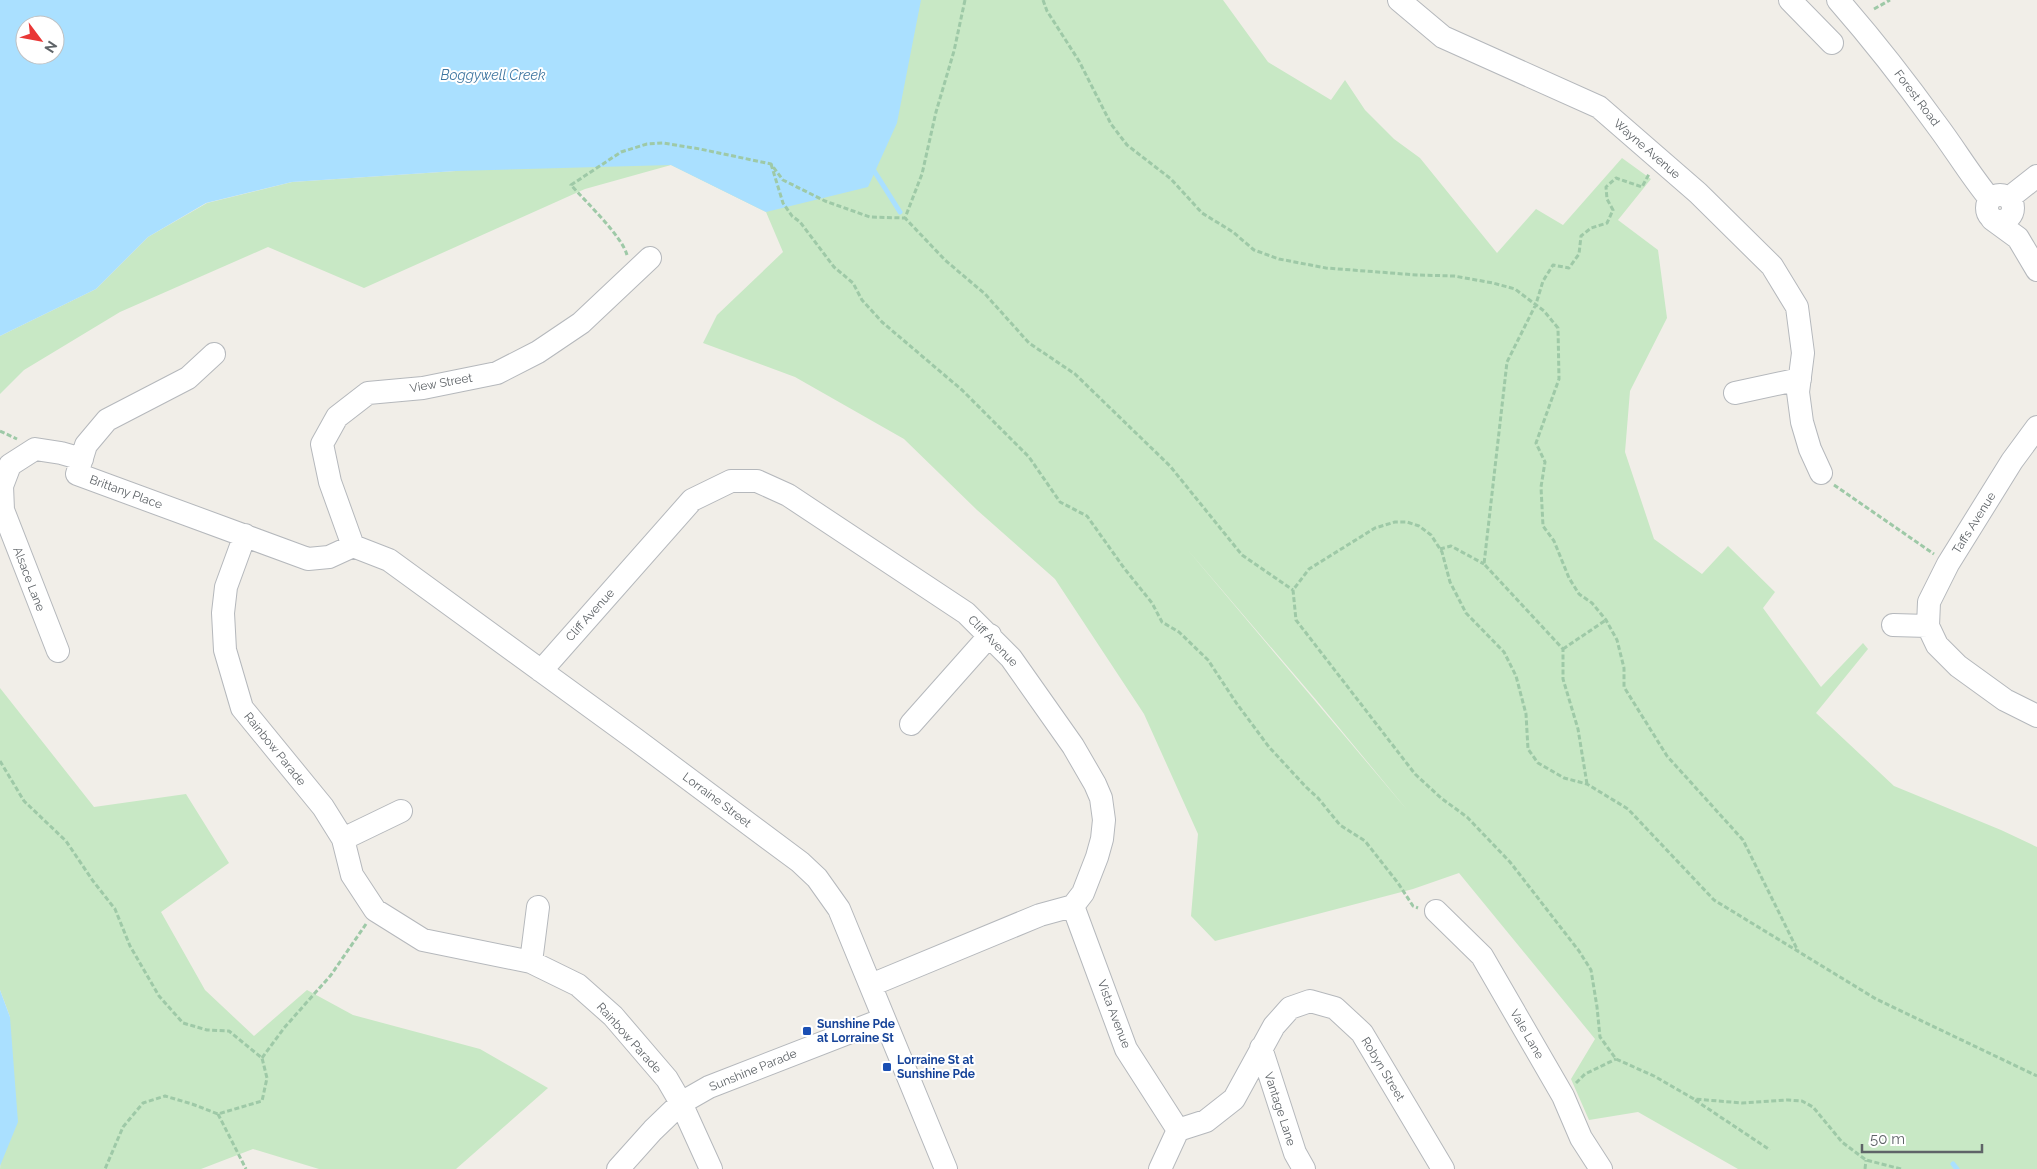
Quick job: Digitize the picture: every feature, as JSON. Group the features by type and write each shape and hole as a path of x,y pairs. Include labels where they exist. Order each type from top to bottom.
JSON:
{"street":[{"name":"Wayne Avenue","path":"1399,0 1442,37 1599,107 1698,193 1772,266 1797,306 1804,353 1798,392 1802,422 1810,449 1821,473"},
{"path":"1790,0 1832,43"},
{"name":"Forest Road","path":"1838,0 1907,84 1971,177 2037,245"},
{"path":"2001,207 2035,183"},
{"name":"Forest Road","path":"2001,207 2037,270"},
{"name":"View Street","path":"353,546 330,482 322,444 337,417 368,393 423,388 497,373 538,352 581,323 650,258"},
{"name":"Brittany Place","path":"214,354 188,378 107,420 86,445 77,474 308,560 329,556 353,546"},
{"path":"1735,393 1800,379"},
{"name":"Taffs Avenue","path":"1928,626 1929,602 1948,564 2012,461 2037,427"},
{"name":"Alsace Lane","path":"58,651 3,510 2,486 10,465 35,449 82,459"},
{"name":"Cliff Avenue","path":"541,670 692,500 730,481 757,481 788,495 966,613 1011,658 1073,746 1101,798 1104,820 1102,839 1083,893 1073,906"},
{"name":"Rainbow Parade","path":"245,535 226,587 222,613 225,650 242,708 323,807 343,838 352,876 375,910 423,940 531,962 578,985 612,1016 662,1073 681,1103 711,1169"},
{"name":"Lorraine Street","path":"353,546 389,560 800,862 817,878 839,909 946,1169"},
{"path":"1892,625 1928,626 1937,645 1958,666 2005,700 2037,716"},
{"path":"911,724 990,635"},
{"path":"343,838 401,811"},
{"path":"871,985 1040,915 1073,906"},
{"name":"Vista Avenue","path":"1073,906 1126,1049 1178,1130"},
{"path":"531,962 538,907"},
{"name":"Vale Lane","path":"1436,911 1482,956 1563,1096 1581,1138 1601,1169"},
{"name":"Robyn Street","path":"1178,1130 1206,1121 1234,1099 1274,1026 1290,1008 1310,1001 1334,1008 1362,1033 1443,1169"},
{"name":"Sunshine Parade","path":"618,1169 652,1130 681,1103 709,1087 884,1019"},
{"name":"Vantage Lane","path":"1261,1048 1294,1153 1304,1169"},
{"path":"1160,1169 1178,1130"}],"path":[{"path":"905,218 922,174 936,112 954,51 965,0"},
{"path":"1043,0 1047,12 1079,61 1111,124 1127,145 1171,179 1202,213 1233,232 1254,250 1279,259 1326,268 1417,276 1454,276 1515,289 1544,311 1558,328 1559,380 1536,443 1545,462 1541,488 1543,526 1554,541 1569,578 1579,594 1592,603 1606,620 1617,640 1624,668 1624,688 1667,756 1743,840 1798,951"},
{"path":"1874,9 1890,0"},
{"path":"632,275 625,250 571,185 621,152 647,144 663,143 771,164 783,180 825,201 870,217 905,218 945,260 985,294 1029,343 1075,374 1170,466 1242,554 1293,590"},
{"path":"771,164 783,203 834,267 853,283 862,300 882,322 962,390 1029,457 1060,502 1086,516 1152,603 1162,622 1178,632 1208,660 1237,704 1269,747 1318,798 1340,825 1365,841 1398,883 1413,906 1423,911 1436,911"},
{"path":"1484,564 1507,362 1536,304 1543,281 1553,265 1569,268 1579,254 1581,236 1591,228 1607,223 1613,210 1607,199 1606,187 1616,178 1642,187 1650,175 1646,169"},
{"path":"1821,473 1839,490 1948,564"},
{"path":"1770,1150 1694,1099 1654,1076 1616,1059 1600,1037 1598,1008 1591,970 1579,951 1510,862 1467,817 1441,798 1415,774 1296,620 1293,590 1309,569 1375,528 1395,522 1407,522 1419,526 1431,535 1440,549 1450,582 1466,614 1504,652 1516,676 1526,714 1528,749 1538,764 1564,778 1587,784 1628,809 1714,900 1876,999 2037,1076"},
{"path":"1440,549 1451,546 1484,564 1563,649 1563,679 1578,729 1587,784"},
{"path":"1563,649 1606,620"},
{"path":"0,761 24,800 66,841 93,881 115,908 130,946 159,996 183,1022 207,1030 229,1030 262,1058 267,1078 262,1101 218,1114 165,1096 143,1104 123,1127 105,1169"},
{"path":"262,1058 284,1028 332,975 375,910"},
{"path":"1563,1096 1585,1074 1616,1059"},
{"path":"1694,1099 1742,1103 1802,1101 1813,1107 1842,1142 1866,1160 1901,1169"},
{"path":"218,1114 246,1169"},
{"path":"1865,1169 1866,1160"}],"green space":[{"path":"291,0 1223,0 1268,62 1331,100 1345,80 1365,110 1394,139 1420,158 1497,253 1536,209 1563,225 1622,158 1651,179 1618,220 1658,250 1667,318 1630,391 1625,452 1654,539 1702,574 1728,546 1775,592 1763,608 1821,687 1863,643 1868,649 1816,713 1894,786 2001,830 2037,847 2037,1169 1738,1169 1638,1112 1589,1120 1571,1079 1595,1039 1459,873 1413,889 1215,941 1191,916 1198,834 1144,714 1055,579 977,510 904,439 795,377 703,343 717,315 783,252 766,212 671,165 585,189 364,288 268,247 120,312 24,370 0,394 0,336 96,289 148,237 207,203 292,182 456,171","holes":["1187,549 1317,701 1408,811"]},
{"path":"0,688 94,807 186,794 229,863 161,912 205,990 254,1036 307,990 353,1015 480,1049 548,1088 456,1169 319,1169 253,1149 201,1169 0,1169 10,1017 0,990"}],"water":[{"path":"0,0 921,0 897,123 868,187 766,212 671,165 456,171 292,182 206,203 148,237 96,289 0,336"},
{"path":"0,990 10,1017 18,1122 0,1166"}],"waterway":[{"name":"Boggywell Creek","path":"871,166 900,212"},
{"name":"Boggywell Creek","path":"1953,1164 1957,1169"}],"place":[{"name":"Sunshine Pde at Lorraine St","path":"807,1031"},
{"name":"Lorraine St at Sunshine Pde","path":"887,1067"}]}
